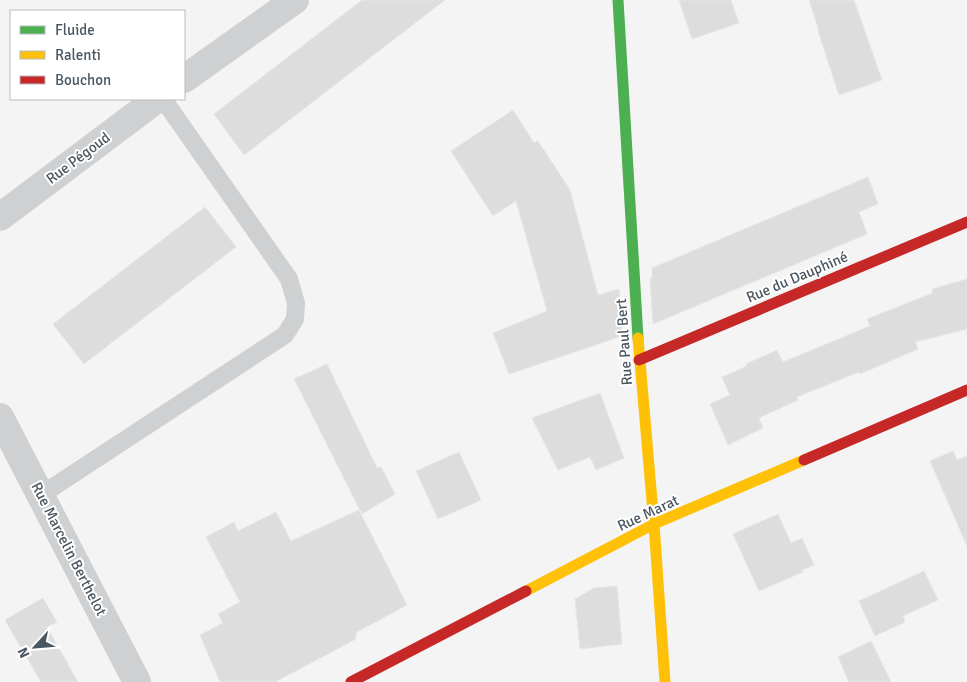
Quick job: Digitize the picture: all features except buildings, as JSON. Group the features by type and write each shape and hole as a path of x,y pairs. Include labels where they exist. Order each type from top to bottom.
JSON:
{"street":[{"path":"185,78 295,0"},
{"name":"Rue Paul Bert","path":"618,0 639,360 654,524 665,682"},
{"name":"Rue Pégoud","path":"0,217 155,100"},
{"name":"Rue du Dauphiné","path":"639,360 967,222"},
{"name":"Rue Marat","path":"351,682 654,524 967,390"},
{"name":"Rue Marcelin Berthelot","path":"0,417 137,682"}],"lane":[{"path":"41,495 285,335 295,319 296,303 288,279 164,100"}],"traffic: fast":[{"path":"618,0 638,338"}],"traffic: slow":[{"path":"638,338 665,682"},
{"path":"526,591 654,524 804,460"}],"traffic: jam":[{"path":"639,360 967,222"},
{"path":"804,460 967,390"},
{"path":"351,682 526,591"}]}
